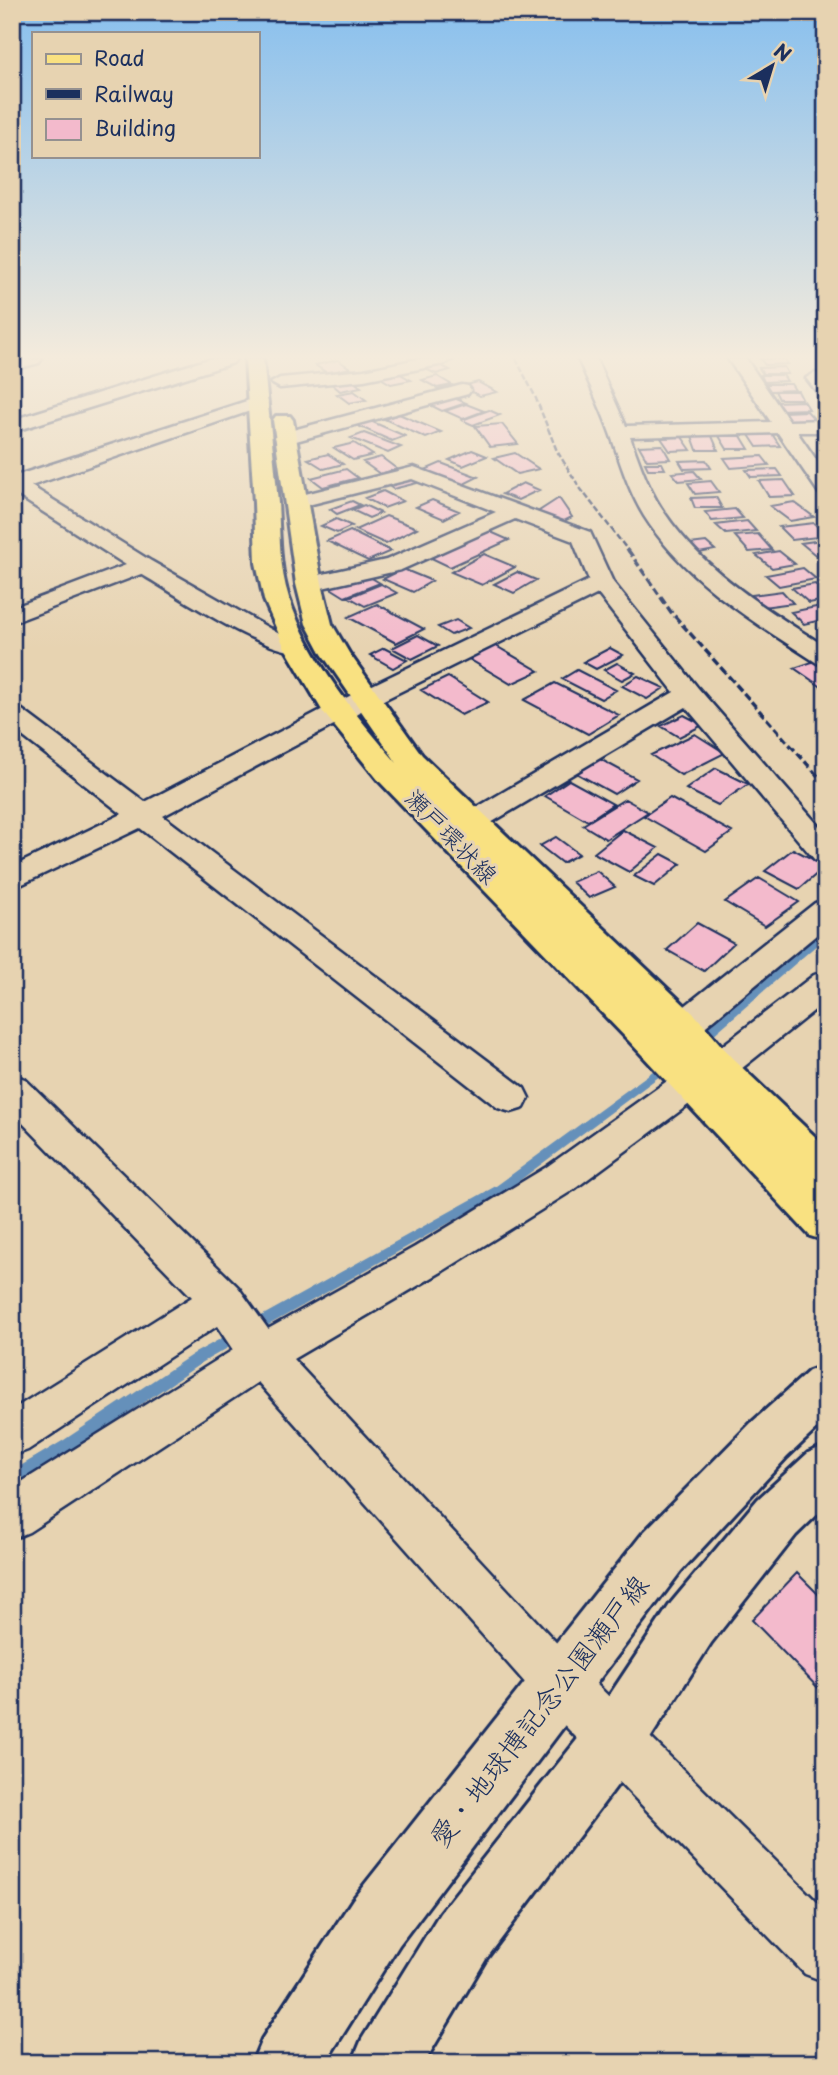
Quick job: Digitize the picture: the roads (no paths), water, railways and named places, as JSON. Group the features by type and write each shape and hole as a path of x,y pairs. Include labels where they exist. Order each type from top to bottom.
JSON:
{"main road":[{"name":"瀬戸環状線","path":"270,456 268,563 277,600 298,646 352,706 474,821 682,1026 704,1076 826,1223"},
{"name":"瀬戸環状線","path":"288,456 309,584 319,624 352,706 390,774 644,1032 704,1076 826,1174"},
{"name":"愛・地球博記念公園瀬戸線","path":"286,2063 376,1922 662,1552 769,1440 826,1387"},
{"path":"386,2063 463,1936 616,1738 691,1623 778,1517 826,1470"}],"street":[{"path":"14,483 82,456"},
{"path":"627,456 639,489 688,559 750,608 826,658"},
{"path":"804,456 826,489"},
{"path":"296,502 414,473 582,537 603,583 689,694 826,853"},
{"path":"14,483 143,566 273,640 298,646"},
{"path":"309,584 393,565 515,511"},
{"path":"12,616 143,566"},
{"path":"12,879 143,815 352,706 603,583"},
{"path":"474,821 689,694"},
{"path":"12,715 511,1098"},
{"path":"682,1026 826,910"},
{"path":"12,1515 262,1356 559,1180 704,1076 826,983"},
{"path":"12,1089 223,1300 262,1356 561,1685 826,1953"},
{"path":"12,1435 223,1300"}],"waterway":[{"path":"700,1040 826,932"},
{"path":"12,1479 69,1445 198,1358 500,1189 668,1064"}],"railway":[{"path":"560,456 580,488 629,552"},
{"path":"628,550 671,612 826,785"}]}
